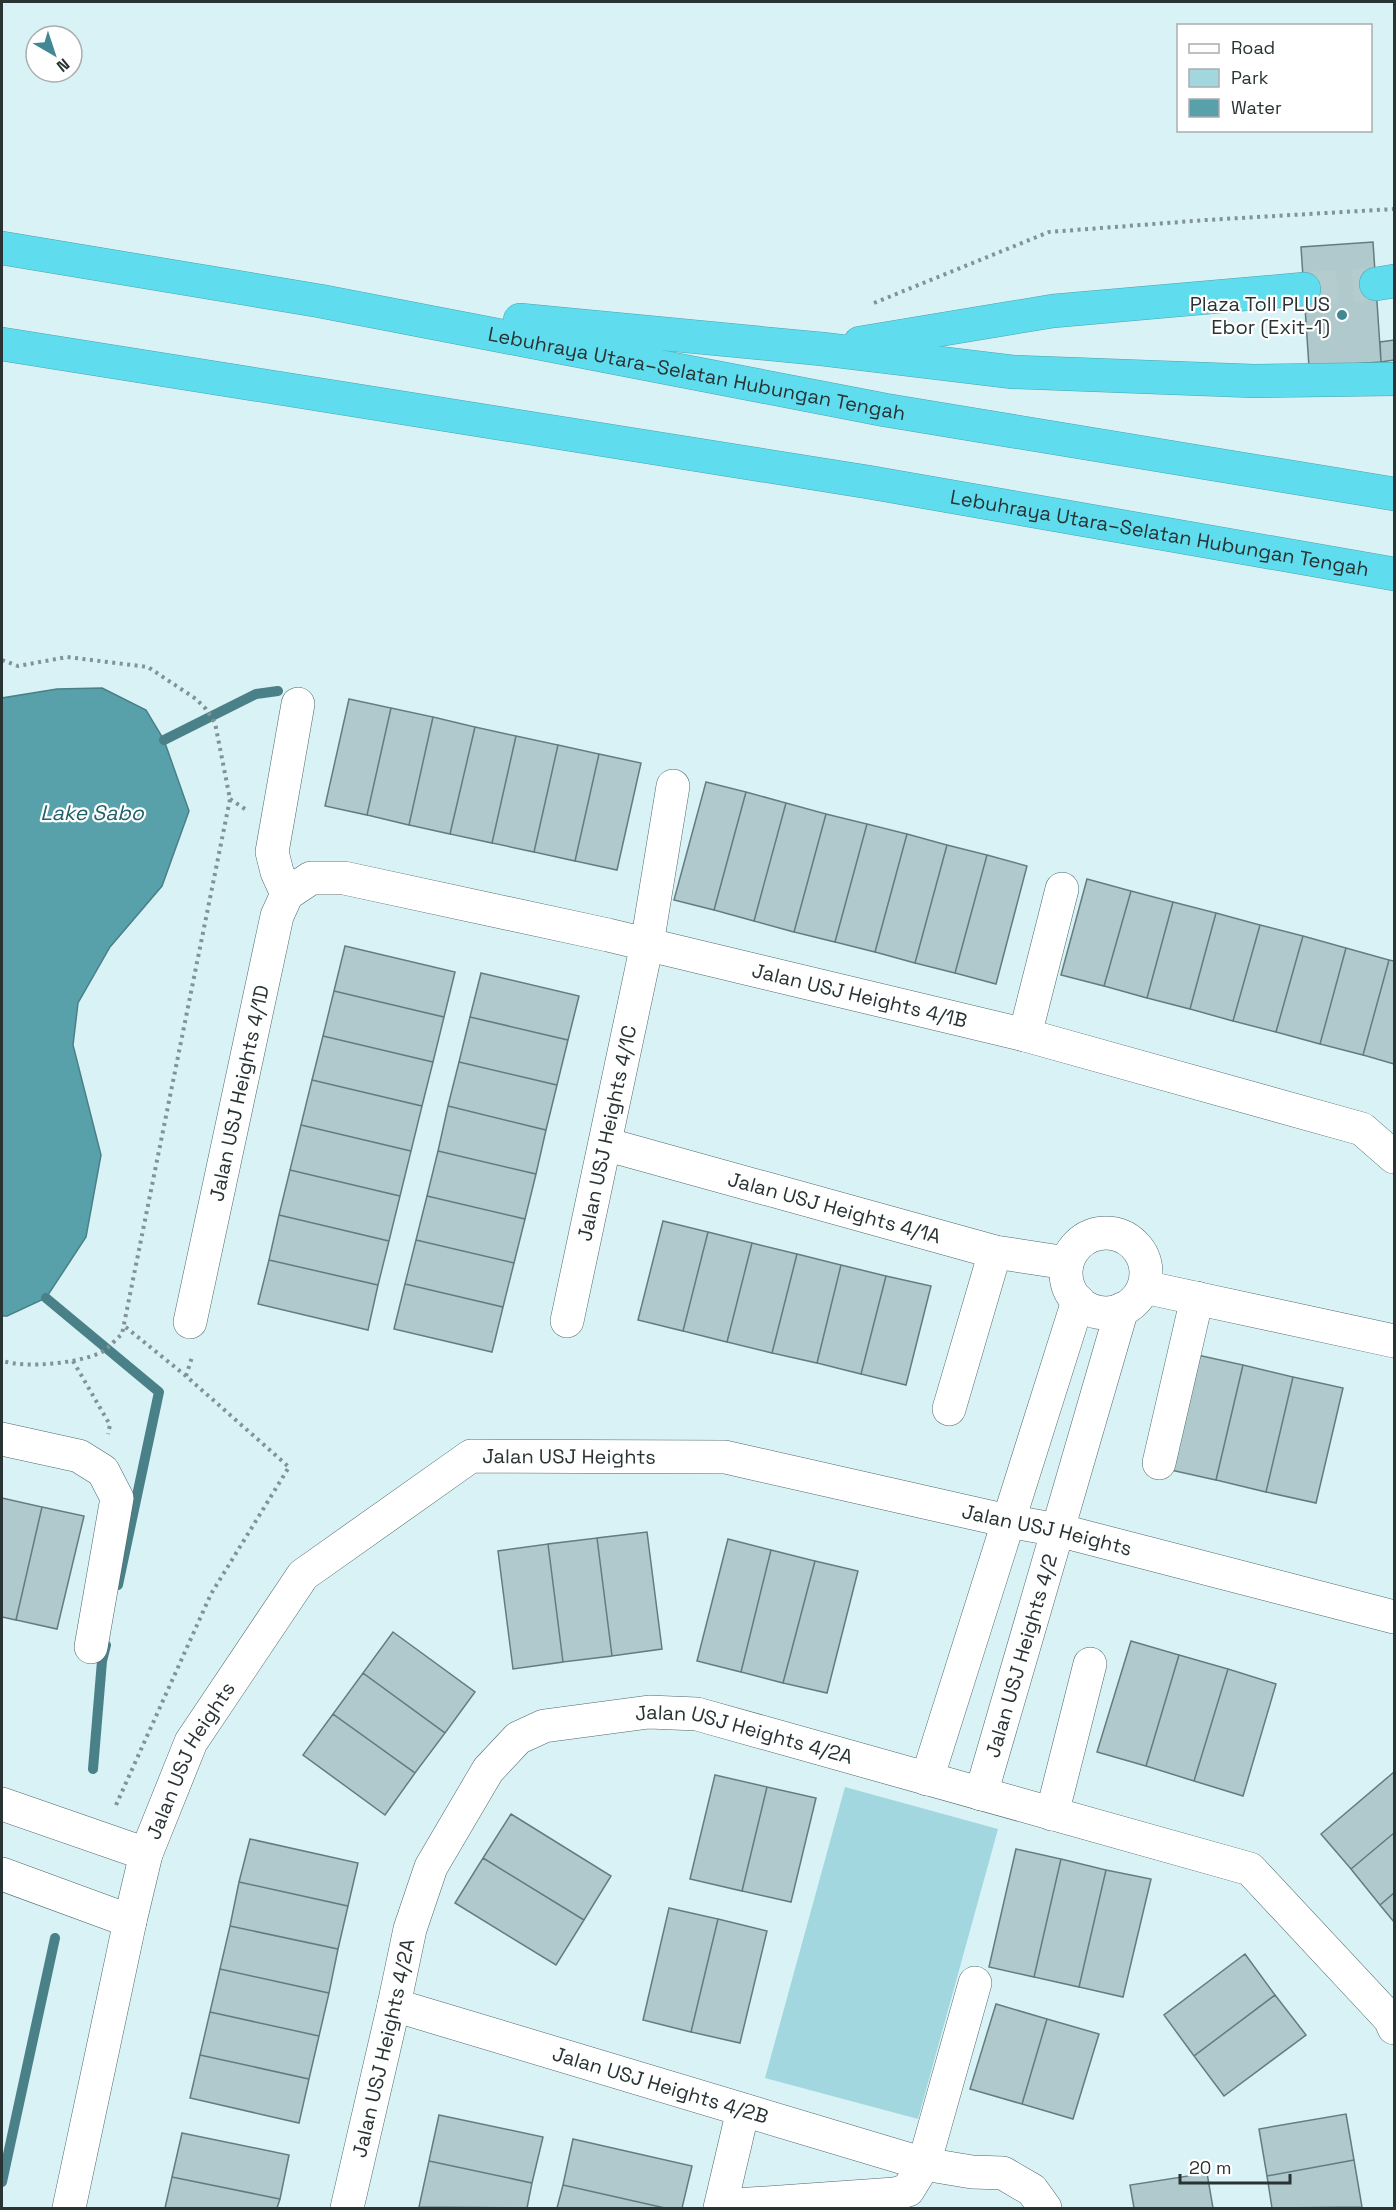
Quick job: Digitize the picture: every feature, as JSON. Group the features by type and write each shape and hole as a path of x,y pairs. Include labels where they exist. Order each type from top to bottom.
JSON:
{"highway":[{"name":"Lebuhraya Utara–Selatan Hubungan Tengah","path":"2,248 320,301 885,410 1395,494"},
{"path":"822,349 1053,311 1304,289"},
{"path":"320,301 822,349 1013,372 1254,381 1395,379"},
{"name":"Lebuhraya Utara–Selatan Hubungan Tengah","path":"2,344 856,480 1395,574"}],"street":[{"path":"298,704 272,852 276,872 299,886"},
{"name":"Jalan USJ Heights 4/1C","path":"567,1321 646,944 673,786"},
{"name":"Jalan USJ Heights 4/1B","path":"299,886 344,878 646,944 1025,1035 1326,1118 1389,1141"},
{"name":"Jalan USJ Heights 4/1D","path":"190,1322 278,916 299,886"},
{"path":"1025,1035 1062,889"},
{"name":"Jalan USJ Heights 4/1A","path":"605,1144 994,1252 1067,1263"},
{"path":"1133,1298 1146,1268 1139,1250 1130,1240 1106,1233 1093,1235 1073,1251 1067,1263 1070,1290 1078,1301 1098,1312 1111,1312 1133,1298 1197,1298 1395,1341"},
{"path":"949,1409 994,1252"},
{"name":"Jalan USJ Heights 4/2","path":"981,1794 1058,1530 1133,1298"},
{"path":"1159,1463 1197,1298"},
{"path":"927,1779 1078,1301"},
{"path":"2,1439 79,1456 103,1471 117,1498 91,1647"},
{"name":"Jalan USJ Heights","path":"69,2208 130,1921 147,1854 191,1742 303,1575 471,1456 725,1457 1008,1521 1058,1530 1395,1617"},
{"path":"1052,1814 1090,1664"},
{"name":"Jalan USJ Heights 4/2A","path":"347,2208 410,1929 431,1867 488,1770 518,1738 544,1726 649,1712 697,1714 1250,1869 1390,2019 1395,2028"},
{"path":"2,1804 147,1854"},
{"path":"2,1874 130,1921"},
{"path":"743,2110 720,2207 895,2194 908,2190 924,2164 975,1983"},
{"name":"Jalan USJ Heights 4/2B","path":"394,2005 924,2164 972,2172 1003,2173 1032,2190 1045,2208"}],"path":[{"path":"867,306 1050,232 1395,209"},
{"path":"2,660 18,666 67,657 148,667 196,699 215,723 230,799 122,1334 102,1352 73,1361 16,1364 2,1361"},
{"path":"101,1838 211,1594 289,1467 186,1376 123,1325"},
{"path":"73,1361 110,1425 103,1471"}],"green space":[{"path":"845,1787 998,1829 918,2119 765,2078"}],"water":[{"name":"Lake Sabo","path":"102,688 146,710 164,740 189,811 162,886 110,947 78,1003 73,1045 101,1155 86,1237 46,1298 7,1316 2,1316 2,698 57,689"}],"building":[{"name":"Plaza Toll PLUS Ebor (Exit-1)","path":"1373,242 1381,362 1309,367 1301,247"},
{"path":"1394,340 1394,360 1381,362 1380,342"},
{"path":"349,699 391,708 367,815 325,806"},
{"path":"391,708 433,717 409,825 367,815"},
{"path":"433,717 475,727 450,834 409,825"},
{"path":"475,727 516,736 492,843 450,834"},
{"path":"516,736 558,745 534,852 492,843"},
{"path":"558,745 599,754 575,861 534,852"},
{"path":"599,754 641,763 617,870 575,861"},
{"path":"706,782 746,792 714,910 674,900"},
{"path":"746,792 786,803 754,921 714,910"},
{"path":"786,803 826,814 794,932 754,921"},
{"path":"826,814 867,824 835,942 794,932"},
{"path":"867,824 907,834 875,952 835,942"},
{"path":"907,834 947,845 915,963 875,952"},
{"path":"947,845 987,855 955,973 915,963"},
{"path":"987,855 1027,866 996,984 955,973"},
{"path":"1087,879 1131,891 1104,986 1061,975"},
{"path":"1131,891 1173,902 1147,998 1104,986"},
{"path":"1173,902 1216,913 1190,1009 1147,998"},
{"path":"1216,913 1260,925 1233,1021 1190,1009"},
{"path":"1260,925 1303,936 1276,1032 1233,1021"},
{"path":"1303,936 1346,948 1320,1044 1276,1032"},
{"path":"345,946 455,972 444,1017 334,991"},
{"path":"1346,948 1389,960 1363,1055 1320,1044"},
{"path":"1389,960 1394,961 1394,1064 1363,1055"},
{"path":"481,973 579,996 568,1040 470,1017"},
{"path":"334,991 444,1017 433,1062 323,1036"},
{"path":"470,1017 568,1040 557,1085 459,1062"},
{"path":"323,1036 433,1062 422,1106 312,1080"},
{"path":"459,1062 557,1085 546,1130 448,1106"},
{"path":"312,1080 422,1106 411,1151 301,1125"},
{"path":"448,1106 546,1130 536,1174 438,1151"},
{"path":"301,1125 411,1151 400,1196 290,1170"},
{"path":"438,1151 536,1174 525,1219 427,1196"},
{"path":"290,1170 400,1196 389,1241 279,1215"},
{"path":"427,1196 525,1219 514,1263 416,1240"},
{"path":"279,1215 389,1241 378,1285 269,1260"},
{"path":"663,1221 708,1232 683,1331 638,1320"},
{"path":"708,1232 752,1243 727,1342 683,1331"},
{"path":"416,1240 514,1263 503,1307 405,1284"},
{"path":"752,1243 797,1254 772,1353 727,1342"},
{"path":"797,1254 841,1265 817,1363 772,1353"},
{"path":"269,1260 378,1285 368,1330 258,1304"},
{"path":"841,1265 886,1276 861,1374 817,1363"},
{"path":"886,1276 931,1286 906,1385 861,1374"},
{"path":"405,1284 503,1307 492,1352 394,1329"},
{"path":"1193,1354 1243,1365 1216,1480 1166,1469"},
{"path":"1243,1365 1293,1377 1266,1492 1216,1480"},
{"path":"1293,1377 1343,1388 1316,1503 1266,1492"},
{"path":"2,1498 42,1507 16,1620 2,1617"},
{"path":"42,1507 84,1516 57,1629 16,1620"},
{"path":"647,1532 662,1649 612,1656 597,1538"},
{"path":"597,1538 612,1656 563,1662 548,1544"},
{"path":"728,1539 771,1550 741,1672 697,1661"},
{"path":"548,1544 563,1662 513,1669 498,1551"},
{"path":"771,1550 815,1561 783,1683 741,1672"},
{"path":"815,1561 858,1571 827,1693 783,1683"},
{"path":"393,1632 475,1692 445,1733 363,1673"},
{"path":"1131,1641 1179,1655 1146,1766 1097,1752"},
{"path":"1179,1655 1228,1669 1194,1781 1146,1766"},
{"path":"1228,1669 1276,1684 1243,1796 1194,1781"},
{"path":"363,1673 445,1733 415,1773 333,1714"},
{"path":"333,1714 415,1773 385,1815 303,1755"},
{"path":"1394,1772 1394,1833 1351,1869 1321,1834"},
{"path":"715,1775 767,1787 742,1891 690,1879"},
{"path":"767,1787 816,1798 791,1902 742,1891"},
{"path":"511,1814 611,1876 584,1920 483,1858"},
{"path":"1394,1833 1394,1893 1380,1905 1351,1869"},
{"path":"250,1839 358,1863 348,1906 239,1882"},
{"path":"1016,1849 1061,1859 1034,1977 989,1967"},
{"path":"483,1858 584,1920 556,1965 455,1903"},
{"path":"1061,1859 1106,1870 1079,1987 1034,1977"},
{"path":"1106,1870 1151,1879 1123,1997 1079,1987"},
{"path":"239,1882 348,1906 338,1949 230,1926"},
{"path":"1394,1893 1394,1922 1380,1905"},
{"path":"669,1908 718,1919 691,2032 643,2020"},
{"path":"718,1919 767,1931 740,2043 691,2032"},
{"path":"230,1926 338,1949 329,1993 220,1969"},
{"path":"1245,1954 1275,1995 1194,2056 1164,2015"},
{"path":"220,1969 329,1993 319,2036 210,2012"},
{"path":"1275,1995 1306,2035 1224,2096 1194,2056"},
{"path":"996,2004 1047,2019 1022,2104 970,2089"},
{"path":"210,2012 319,2036 309,2079 200,2055"},
{"path":"1047,2019 1099,2034 1073,2119 1022,2104"},
{"path":"200,2055 309,2079 299,2123 190,2098"},
{"path":"1346,2114 1354,2160 1267,2176 1259,2129"},
{"path":"439,2115 543,2137 532,2183 429,2161"},
{"path":"182,2133 289,2155 280,2199 172,2177"},
{"path":"573,2139 692,2166 682,2208 665,2208 563,2185"},
{"path":"1354,2160 1362,2207 1272,2208 1267,2176"},
{"path":"429,2161 532,2183 527,2208 419,2207"},
{"path":"1207,2173 1213,2208 1134,2208 1130,2185"},
{"path":"172,2177 280,2199 277,2208 165,2208"},
{"path":"563,2185 665,2208 557,2208"}],"waterway":[{"path":"164,740 256,694 278,691"},
{"path":"46,1298 159,1392 118,1585"},
{"path":"93,1769 102,1661 106,1645"},
{"path":"2,2182 55,1938"}],"tunnel":[{"path":"1304,289 1376,284"}],"place":[{"name":"Plaza Toll PLUS Ebor (Exit-1)","path":"1342,315"}]}
